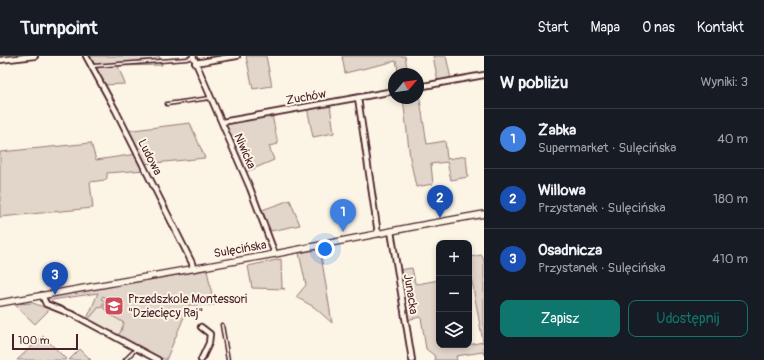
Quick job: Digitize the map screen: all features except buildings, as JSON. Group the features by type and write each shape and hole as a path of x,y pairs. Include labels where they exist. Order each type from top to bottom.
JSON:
{"street":[{"path":"0,60 35,56"},
{"name":"Ludowa","path":"86,56 155,189 192,263 193,268"},
{"path":"196,63 237,56"},
{"name":"Niwicka","path":"193,57 222,122 276,254"},
{"path":"424,86 484,75"},
{"name":"Zuchów","path":"222,122 388,92"},
{"path":"358,98 378,234"},
{"name":"Sulęcińska","path":"0,303 276,254 484,214"},
{"name":"Junacka","path":"391,231 412,360"},
{"path":"42,295 46,304 74,315 158,360"},
{"path":"201,327 210,334 209,343 201,360"}],"lane":[{"path":"92,66 187,59 193,57"},
{"path":"167,104 211,97"},
{"path":"222,325 228,360"},
{"path":"125,360 137,348"}],"shaded area":[{"path":"86,56 159,56 162,65 118,66 125,84 102,85"},
{"path":"246,56 266,56 272,86 253,89"},
{"path":"342,56 405,56 407,68 398,68 396,61 345,73"},
{"path":"433,56 446,56 451,79 438,82"},
{"path":"404,104 421,104 427,144 445,141 447,159 466,156 468,177 451,180 447,162 431,164 433,184 416,187 410,158"},
{"path":"330,105 334,133 313,137 307,107"},
{"path":"272,115 278,144 269,146 274,160 246,172 225,124"},
{"path":"190,123 205,158 144,164 145,170 107,173 107,178 105,180 90,182 93,208 0,217 0,152 91,143 96,160 137,154 125,131"},
{"path":"290,200 300,225 271,231 262,210"},
{"path":"320,249 332,323 314,307 296,297 306,285 299,253"},
{"path":"482,255 484,262 484,355 483,352 456,356 457,360 435,360 434,355 426,349 421,317 406,320 399,270 412,268 415,283 417,284 436,281 436,348 472,348 472,344 483,342 472,282 472,257"},
{"path":"281,259 282,288 285,289 252,288 248,266"},
{"path":"207,270 214,305 189,305 166,360 117,336 120,333 124,323 109,314 110,312 103,308 108,299 103,296 101,299 105,301 101,308 99,307 88,320 87,319 98,293 52,300 51,304 48,300 50,297"},
{"name":"Przedszkole Montessori \"Dziecięcy Raj\"","path":"132,287 141,349 87,319 99,293"},
{"path":"33,303 46,308 46,306 51,308 35,324 14,304"},
{"path":"43,336 67,360 17,360"},
{"path":"80,349 91,360 69,360"}],"place":[{"name":"Willowa","path":"440,218"},
{"name":"Żabka","path":"343,232"},
{"name":"Osadnicza","path":"55,295"},
{"name":"Przedszkole Montessori \"Dziecięcy Raj\"","path":"114,306"}]}
